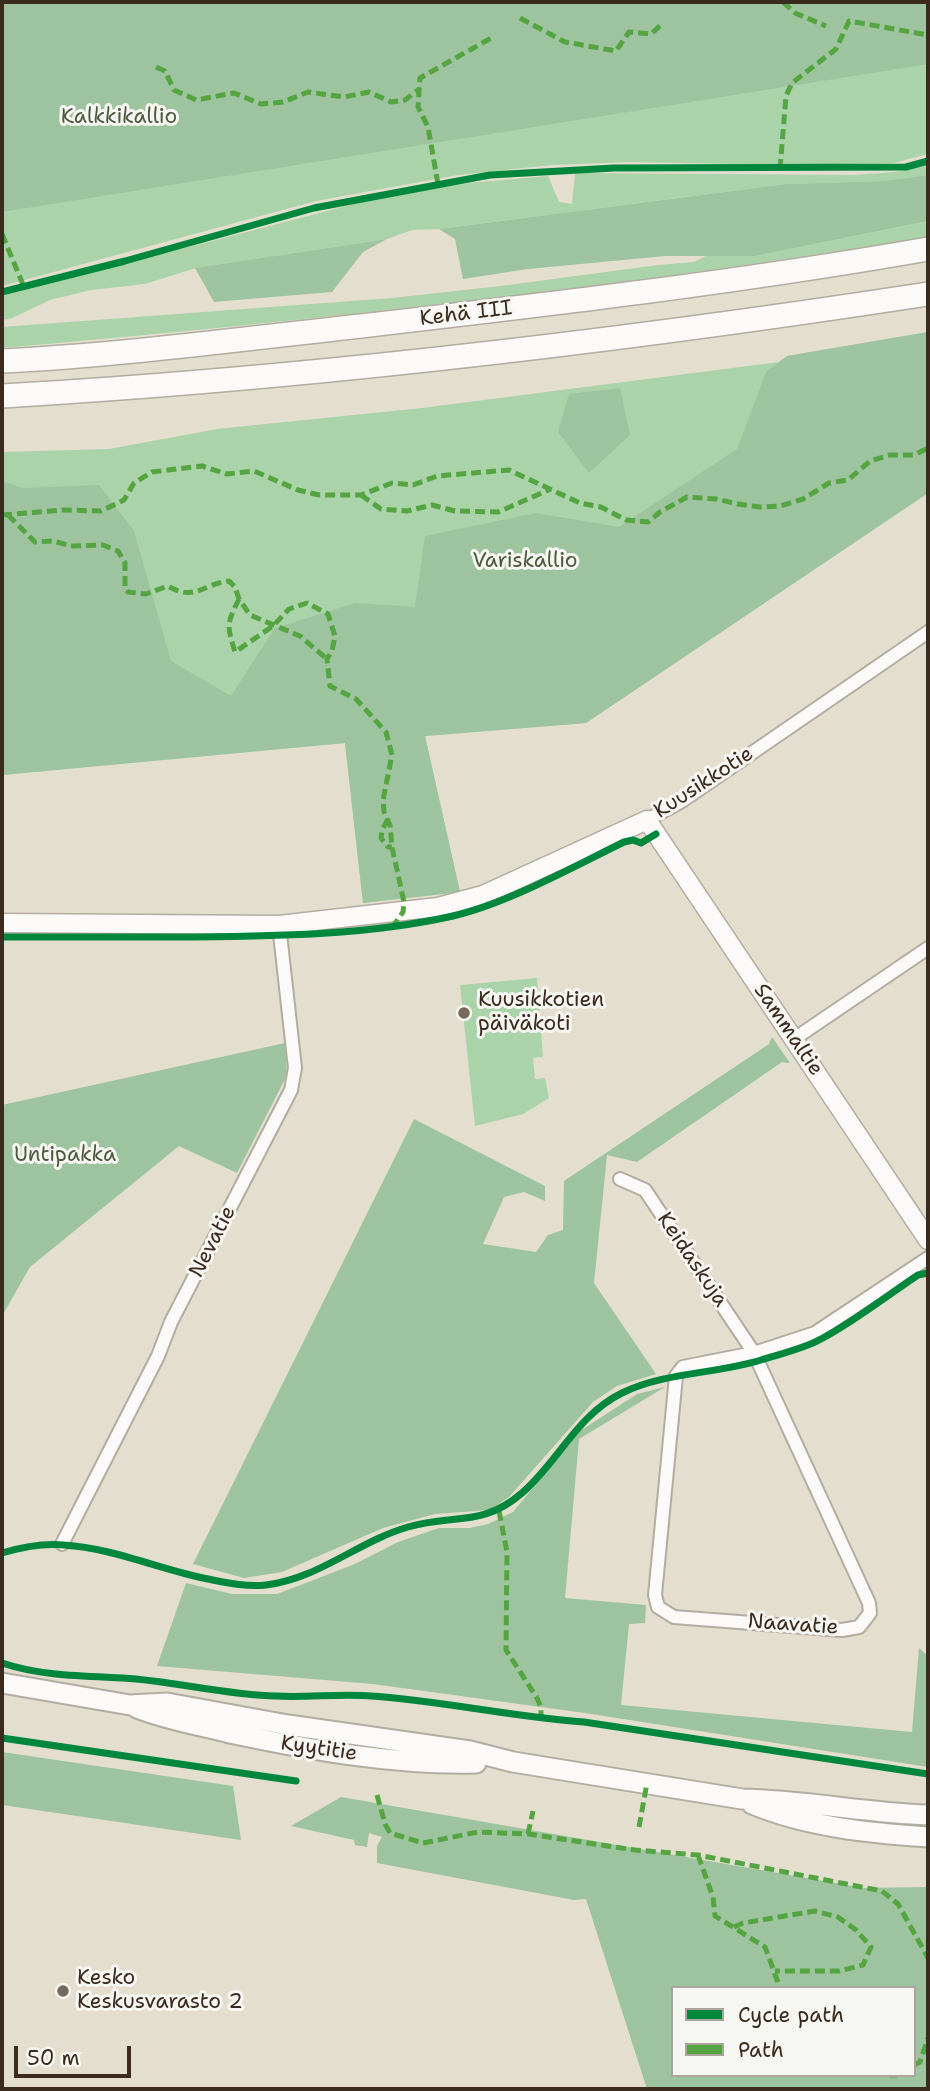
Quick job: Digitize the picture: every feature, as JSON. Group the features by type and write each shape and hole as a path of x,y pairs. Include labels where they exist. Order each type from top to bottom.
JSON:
{"highway":[{"name":"Kehä III","path":"2,361 164,348 593,299 800,271 928,249"},
{"name":"Kehä III","path":"2,396 242,379 462,357 650,335 928,294"}],"main road":[{"name":"Kyytitie","path":"5,1685 130,1705 167,1703 288,1725 470,1751 513,1762 742,1799 777,1800 880,1813 928,1815"},
{"name":"Kyytitie","path":"742,1799 774,1813 830,1825 884,1834 928,1837"}],"street":[{"name":"Kuusikkotie","path":"2,923 279,925 403,912 459,903 483,895 647,820 682,801 928,632"},
{"name":"Sammaltie","path":"647,820 928,1240"},
{"name":"Nevatie","path":"62,1544 158,1356 171,1322 291,1090 295,1068 279,925"},
{"path":"794,1039 928,948"},
{"name":"Keidaskuja","path":"620,1180 645,1190 754,1353"},
{"path":"754,1353 816,1333 928,1258"},
{"name":"Naavatie","path":"754,1353 869,1603 870,1613 859,1627 842,1630 674,1617 658,1607 655,1595 676,1376 683,1367 754,1353"}],"green space":[{"name":"Kalkkikallio","path":"2,2 928,2 928,154 893,163 786,165 628,162 552,165 458,175 316,201 2,286"},
{"name":"Kalkkikallio","path":"2,2 928,2 928,64 2,212"},
{"path":"928,165 928,175 883,181 786,184 439,229 412,230 387,239 196,268 145,284 91,290 50,300 10,319 2,320 2,296 373,199 469,183 548,176 559,202 572,204 575,173 854,175 895,172"},
{"path":"928,175 928,221 756,256 665,256 528,269 463,279 455,239 439,229 786,184 883,181"},
{"path":"928,221 928,237 697,272 350,314 2,348 2,327 392,298 501,286 694,262 706,256 756,256"},
{"path":"387,239 363,252 332,292 214,302 195,268"},
{"name":"Variskallio","path":"928,332 928,493 586,723 425,736 460,892 363,903 345,743 2,775 2,452 109,449 217,429 422,408 779,362 787,356"},
{"name":"Variskallio","path":"928,332 928,493 586,723 425,736 460,892 363,903 345,743 2,775 2,481 23,488 99,485 134,531 171,661 231,696 275,628 355,603 415,607 425,536 536,513 619,527 737,449 766,372 787,356"},
{"path":"620,388 630,435 589,473 558,432 569,394"},
{"path":"537,978 543,1057 533,1058 535,1079 545,1078 549,1098 523,1114 475,1126 460,985"},
{"path":"772,1037 790,1063 782,1062 637,1162 607,1155 594,1283 656,1374 617,1386 593,1402 509,1497 489,1510 435,1514 383,1528 282,1572 244,1578 193,1564 414,1119 545,1186 545,1201 524,1192 504,1197 483,1244 536,1252 548,1235 563,1230 564,1181 769,1044"},
{"name":"Untipakka","path":"285,1043 287,1075 237,1173 179,1146 30,1267 2,1316 2,1105"},
{"path":"665,1387 579,1439 565,1598 646,1605 645,1623 629,1624 621,1705 912,1732 919,1648 928,1656 928,1767 585,1713 373,1684 157,1666 186,1583 232,1594 277,1594 355,1564 398,1542 439,1528 470,1528 488,1524 513,1512 580,1431 637,1394"},
{"path":"2,1752 233,1786 241,1840 2,1805"},
{"path":"341,1797 864,1888 928,1887 928,2089 647,2089 586,1899 574,1900 377,1863 377,1846 382,1837 369,1833 367,1847 355,1845 354,1840 291,1826"}],"marked path":[{"path":"783,2 795,13 826,26"},
{"path":"520,18 565,42 616,51 629,32 651,34 663,23"},
{"path":"780,169 786,96 792,83 836,49 849,21 928,35"},
{"path":"438,184 428,127 418,107 420,78 493,37"},
{"path":"156,67 165,71 174,90 196,100 234,93 261,104 283,102 308,92 344,97 369,92 391,102 405,100 418,90"},
{"path":"2,234 24,287"},
{"path":"2,515 63,510 101,511 124,500 134,483 152,472 202,466 227,474 254,471 298,490 319,495 361,495 392,483 413,485 437,476 509,470 580,503 601,507 626,520 648,522 687,497 760,507 780,506 803,499 829,483 848,480 870,461 890,455 914,455 928,448"},
{"path":"361,495 381,509 407,511 432,505 455,511 498,512 551,489"},
{"path":"8,515 35,542 53,541 71,546 103,545 118,551 125,563 125,589 128,592 146,594 168,586 177,591 192,592 229,581 250,615 300,636 327,659"},
{"path":"239,599 229,625 235,652 273,626 289,609 307,603 328,614 335,636 327,659 330,686 356,699 386,732 392,755 383,800 384,812 390,825 404,902 403,912 393,926"},
{"path":"388,819 381,838 388,847 392,847"},
{"path":"499,1511 507,1552 506,1650 537,1698 541,1707 541,1719"},
{"path":"639,1827 647,1783"},
{"path":"377,1795 390,1833 423,1843 478,1832 528,1834 635,1850 698,1855 882,1891 898,1904 928,1958"},
{"path":"528,1834 533,1811"},
{"path":"698,1855 713,1897 715,1916 765,1947 779,1986"},
{"path":"734,1927 743,1923 815,1911 838,1917 856,1930 871,1947 863,1965 839,1971 775,1971"},
{"path":"916,2064 920,2062 928,2038"}],"cycle path":[{"path":"2,292 314,208 490,175 614,168 906,167 928,161"},
{"path":"2,937 291,935 356,931 421,922 453,916 496,902 540,884 624,842 633,840 641,843 656,834"},
{"path":"2,1553 33,1546 64,1545 101,1550 190,1575 230,1583 266,1585 285,1581 321,1568 390,1533 424,1523 467,1518 494,1511 522,1493 580,1426 606,1402 622,1393 656,1381 744,1365 807,1346 845,1325 918,1275 928,1273"},
{"path":"2,1663 47,1673 142,1680 257,1695 360,1695 425,1701 928,1774"},
{"path":"2,1738 296,1781"}],"place":[{"name":"Kuusikkotien päiväkoti","path":"464,1013"},
{"name":"Kesko Keskusvarasto 2","path":"63,1991"}]}
